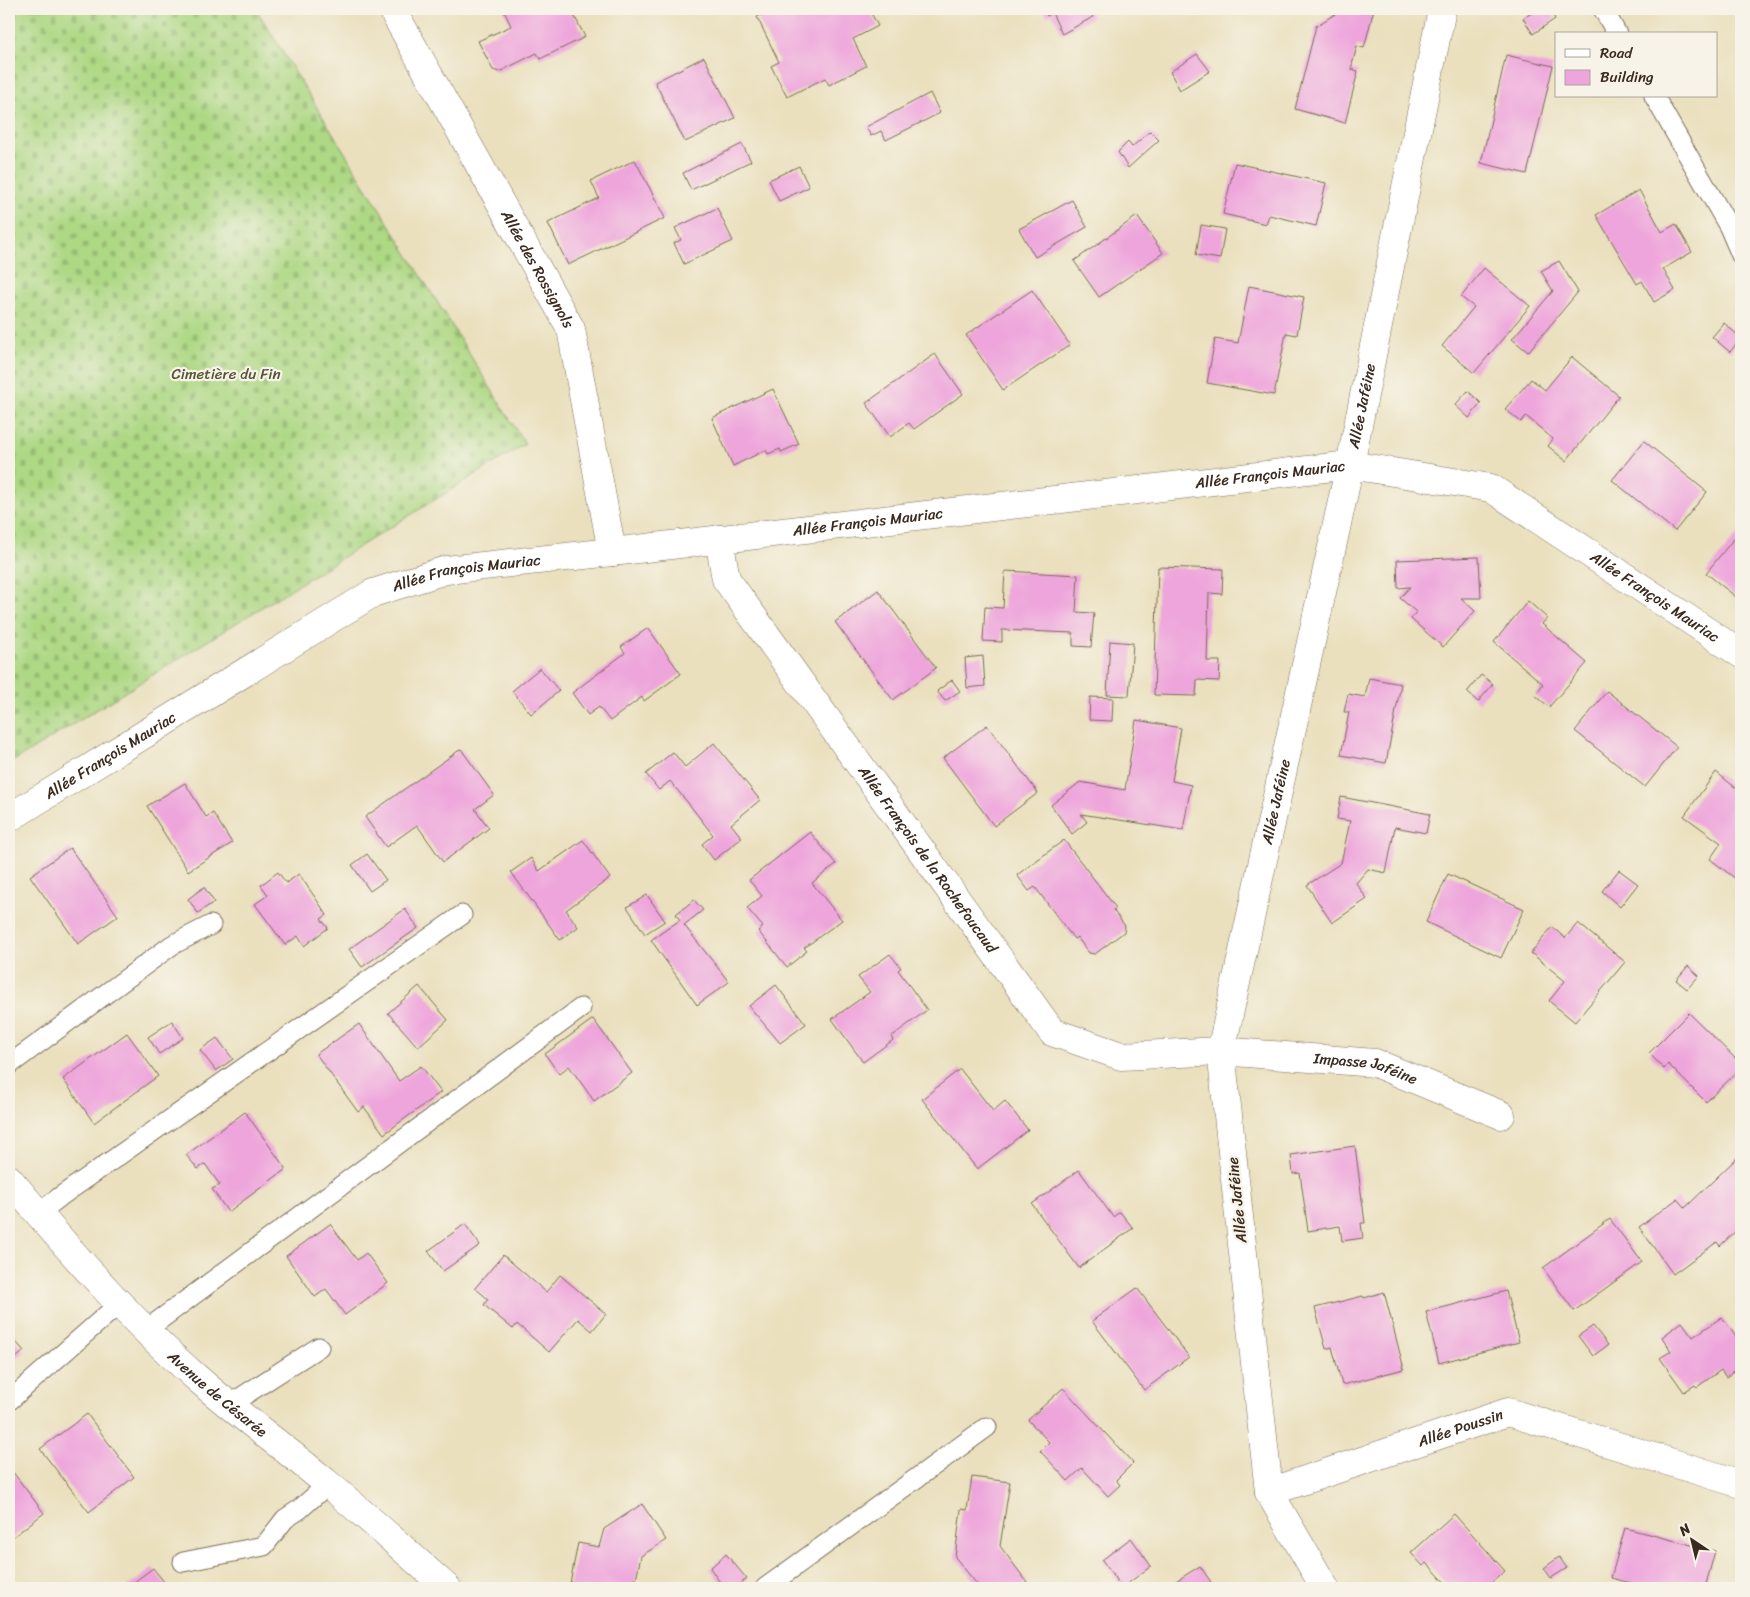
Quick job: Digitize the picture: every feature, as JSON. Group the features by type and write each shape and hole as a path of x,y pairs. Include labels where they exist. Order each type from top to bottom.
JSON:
{"street":[{"name":"Allée des Rossignols","path":"392,9 571,329 612,552"},
{"name":"Allée Jaféine","path":"1325,1588 1269,1492 1222,1050 1350,465 1442,9"},
{"name":"Allée François Mauriac","path":"9,818 373,593 446,570 1350,465 1491,488 1741,654"},
{"name":"Allée François de la Rochefoucaud","path":"719,539 726,579 1052,1032 1121,1056 1222,1050"},
{"name":"Impasse Jaféine","path":"1222,1050 1375,1064 1501,1116"},
{"name":"Avenue de Césarée","path":"9,1179 38,1214 120,1303 199,1380 328,1484 448,1588"},
{"name":"Allée Poussin","path":"1269,1492 1508,1412 1741,1484"}],"lane":[{"path":"1603,9 1617,32"},
{"path":"1655,98 1729,227 1741,255"},
{"path":"38,1214 462,915"},
{"path":"9,1065 172,945 211,925"},
{"path":"146,1330 581,1008"},
{"path":"9,1401 120,1303"},
{"path":"229,1405 319,1347"},
{"path":"765,1588 987,1427"},
{"path":"183,1562 264,1546 285,1519 300,1509 328,1484"}],"green space":[{"name":"Cimetière du Fin","path":"9,9 256,9 525,444 9,764"}],"building":[{"path":"503,9 571,9 585,37 540,59 537,53 499,72 493,70 478,41 511,26"},
{"path":"773,9 782,9 786,17 802,9 869,9 878,26 853,39 866,66 829,85 825,78 787,97 771,66 779,62 757,17"},
{"path":"1043,9 1089,9 1093,17 1062,34 1052,13 1047,16"},
{"path":"1343,9 1374,9 1364,48 1357,46 1351,69 1358,71 1345,123 1295,109 1316,26"},
{"path":"1539,9 1550,9 1555,19 1533,34 1523,18"},
{"path":"1197,54 1210,71 1180,90 1170,72"},
{"path":"1506,55 1553,66 1527,174 1481,163"},
{"path":"704,57 735,118 685,142 655,82"},
{"path":"930,93 940,113 886,140 881,131 871,136 866,127"},
{"path":"1150,131 1159,140 1128,168 1118,152 1128,142 1132,147"},
{"path":"742,144 751,161 691,190 683,173"},
{"path":"635,160 665,218 568,265 548,223 599,198 591,181"},
{"path":"1235,163 1326,183 1316,226 1269,215 1266,224 1223,214"},
{"path":"799,166 809,187 779,201 769,180"},
{"path":"1639,190 1662,232 1676,224 1692,252 1663,269 1675,290 1654,302 1642,281 1637,284 1596,215"},
{"path":"1072,200 1087,227 1035,257 1019,229"},
{"path":"717,208 733,241 684,264 674,243 681,240 675,228"},
{"path":"1137,216 1163,253 1099,297 1074,261"},
{"path":"1201,225 1225,229 1220,259 1196,255"},
{"path":"1559,261 1578,292 1528,352 1512,339 1553,291 1541,271"},
{"path":"1484,268 1530,306 1474,373 1442,346 1474,307 1461,297"},
{"path":"1249,286 1304,297 1297,335 1286,333 1274,395 1207,383 1215,339 1238,343"},
{"path":"1032,290 1070,345 1003,390 966,335"},
{"path":"1724,323 1741,338 1730,352 1712,337"},
{"path":"935,354 963,394 914,429 909,423 890,437 866,403"},
{"path":"1572,357 1619,396 1566,461 1548,446 1553,439 1526,416 1521,422 1505,409 1531,379 1545,390"},
{"path":"773,389 799,444 781,452 780,449 768,454 766,450 733,466 712,418"},
{"path":"1468,391 1481,403 1469,418 1455,405"},
{"path":"1644,441 1707,492 1675,531 1612,480"},
{"path":"1740,531 1741,533 1741,601 1706,573"},
{"path":"1479,557 1481,598 1461,598 1475,611 1443,647 1411,619 1416,612 1400,598 1410,587 1398,588 1397,560"},
{"path":"1158,567 1223,569 1222,594 1209,593 1207,661 1220,661 1219,681 1197,680 1196,696 1154,695"},
{"path":"1005,571 1078,575 1076,612 1094,613 1091,647 1073,646 1073,633 1002,630 1002,642 983,641 985,607 1003,608"},
{"path":"878,590 936,668 893,700 835,622"},
{"path":"1528,601 1547,618 1542,624 1587,663 1549,707 1535,695 1543,684 1494,642"},
{"path":"648,628 681,674 644,701 642,697 610,721 599,707 588,715 572,693 625,653 621,647"},
{"path":"1110,641 1133,643 1129,696 1107,695"},
{"path":"983,656 985,686 967,688 965,658"},
{"path":"540,668 559,691 531,714 512,691"},
{"path":"1481,675 1493,684 1478,702 1467,692"},
{"path":"1369,678 1401,684 1386,763 1341,755 1349,712 1344,712 1348,694 1365,697"},
{"path":"952,680 960,691 945,701 937,691"},
{"path":"1607,691 1677,747 1645,787 1575,731"},
{"path":"1090,697 1113,698 1112,721 1089,720"},
{"path":"1136,720 1181,728 1172,781 1191,785 1183,830 1081,814 1087,822 1072,834 1051,805 1080,782 1125,790"},
{"path":"987,725 1038,793 994,826 943,758"},
{"path":"714,743 760,800 731,824 742,838 714,860 702,844 713,835 692,808 670,781 659,790 646,774 673,752 685,767"},
{"path":"461,749 494,795 475,809 489,828 443,862 417,825 386,847 365,817"},
{"path":"1716,772 1741,792 1741,883 1710,859 1721,843 1684,816"},
{"path":"185,783 206,817 213,813 232,843 188,871 147,806"},
{"path":"1341,797 1430,814 1426,833 1395,827 1386,873 1368,869 1356,883 1367,899 1332,923 1307,885 1341,863 1350,821 1337,819"},
{"path":"810,832 836,864 812,883 842,920 804,948 807,951 787,967 758,931 763,927 747,908 762,896 749,880"},
{"path":"583,840 610,878 566,910 578,927 560,940 511,872 531,858 539,871"},
{"path":"1064,840 1116,908 1113,910 1125,926 1124,932 1095,954 1089,953 1077,937 1074,939 1035,887 1029,891 1017,875"},
{"path":"70,848 118,916 78,944 30,876"},
{"path":"367,854 386,880 370,891 352,865"},
{"path":"1619,870 1638,884 1620,907 1602,891"},
{"path":"278,872 286,883 299,874 327,915 321,919 328,928 304,946 298,936 285,945 255,904 268,895 261,885"},
{"path":"1448,874 1524,909 1501,958 1426,922"},
{"path":"204,887 214,902 198,913 188,899"},
{"path":"647,895 665,921 645,934 627,907"},
{"path":"694,900 703,910 684,925 729,982 697,1005 651,940 680,920 676,914"},
{"path":"405,909 418,928 362,967 349,949"},
{"path":"1578,923 1625,962 1575,1022 1549,1001 1565,981 1531,953 1552,927 1565,938"},
{"path":"890,954 901,968 898,970 927,1010 891,1037 893,1040 863,1062 832,1019 870,992 858,977"},
{"path":"1688,966 1699,976 1687,989 1676,980"},
{"path":"776,985 806,1024 780,1043 749,1006"},
{"path":"419,986 448,1020 418,1047 388,1013"},
{"path":"1689,1013 1741,1064 1741,1068 1706,1102 1668,1064 1664,1069 1649,1053"},
{"path":"593,1019 632,1073 594,1101 569,1066 559,1074 545,1054"},
{"path":"172,1021 183,1038 159,1054 148,1037"},
{"path":"359,1024 399,1081 421,1066 441,1092 384,1134 364,1107 358,1112 316,1054"},
{"path":"127,1033 158,1076 94,1123 63,1079"},
{"path":"217,1038 233,1059 216,1071 200,1050"},
{"path":"960,1069 993,1111 1005,1101 1028,1130 977,1169 922,1099"},
{"path":"245,1112 286,1169 228,1212 212,1189 220,1185 205,1164 198,1169 186,1155"},
{"path":"1355,1146 1365,1223 1361,1223 1363,1238 1342,1241 1340,1226 1308,1231 1300,1173 1293,1174 1291,1155"},
{"path":"1741,1154 1741,1226 1720,1246 1717,1242 1673,1274 1639,1227 1677,1199 1685,1208"},
{"path":"1079,1170 1113,1217 1120,1212 1133,1228 1079,1268 1032,1204"},
{"path":"1610,1219 1642,1262 1574,1311 1543,1268"},
{"path":"330,1224 357,1260 366,1253 388,1283 345,1315 326,1289 315,1297 286,1256"},
{"path":"465,1224 480,1245 443,1271 428,1251"},
{"path":"503,1255 546,1292 560,1275 606,1314 592,1331 578,1319 549,1352 517,1324 513,1329 484,1305 488,1299 475,1288"},
{"path":"1137,1288 1189,1357 1144,1390 1092,1321"},
{"path":"1506,1291 1519,1342 1439,1363 1426,1312"},
{"path":"1384,1292 1404,1369 1342,1385 1332,1347 1326,1349 1315,1308"},
{"path":"1722,1317 1741,1344 1741,1366 1726,1377 1721,1370 1697,1387 1695,1385 1684,1392 1660,1358 1671,1351 1662,1337 1682,1322 1693,1337"},
{"path":"1593,1326 1608,1345 1593,1356 1578,1336"},
{"path":"9,1334 24,1351 9,1364"},
{"path":"1063,1388 1133,1463 1116,1480 1120,1485 1108,1496 1082,1468 1068,1481 1040,1451 1049,1442 1028,1420"},
{"path":"87,1414 134,1477 89,1512 40,1449"},
{"path":"9,1467 44,1513 9,1540"},
{"path":"972,1477 1010,1482 1000,1546 1027,1582 1019,1588 980,1588 955,1557 961,1509 967,1510"},
{"path":"642,1504 666,1540 641,1556 634,1588 569,1588 578,1543 599,1547 604,1529"},
{"path":"1454,1514 1505,1571 1485,1588 1450,1588 1427,1563 1423,1566 1411,1553"},
{"path":"1625,1528 1715,1551 1705,1588 1651,1588 1611,1578"},
{"path":"1131,1538 1151,1566 1122,1588 1102,1560"},
{"path":"726,1554 747,1579 734,1588 724,1588 710,1568"},
{"path":"1559,1557 1567,1568 1551,1578 1544,1568"},
{"path":"1200,1566 1215,1588 1165,1588"},
{"path":"153,1568 169,1588 126,1588"}]}
